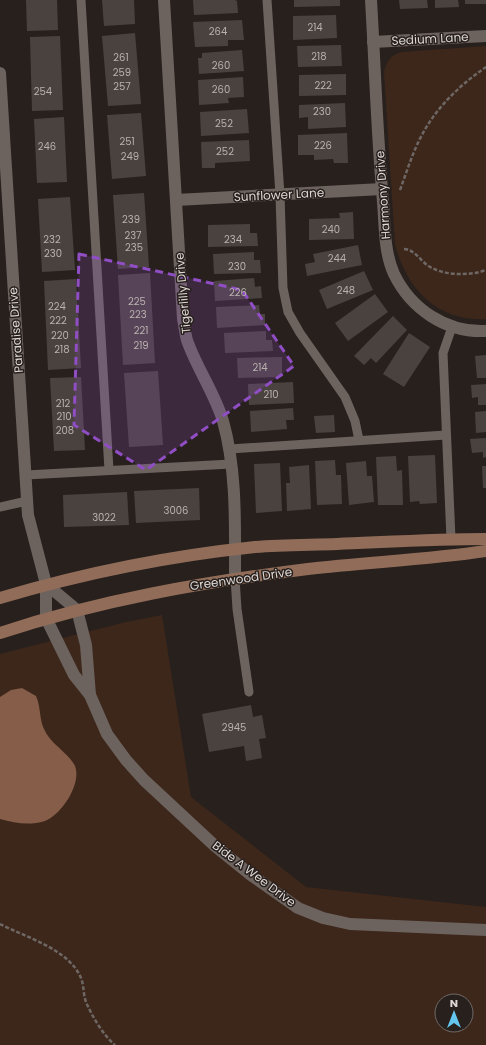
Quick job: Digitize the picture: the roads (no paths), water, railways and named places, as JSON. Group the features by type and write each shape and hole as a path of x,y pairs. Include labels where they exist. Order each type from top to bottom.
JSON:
{"street":[{"name":"Tigerlilly Drive","path":"164,0 183,319 188,342 215,399 230,449 235,578"},
{"name":"Harmony Drive","path":"371,0 382,189 388,254 394,272 401,286 421,310 452,327 486,330"},
{"name":"Sedium Lane","path":"373,42 486,36"},
{"name":"Paradise Drive","path":"0,73 28,515 46,584"},
{"name":"Sunflower Lane","path":"176,200 382,189"},
{"path":"0,598 46,584 109,570 169,558 235,550 266,547 451,539 486,540"},
{"name":"Greenwood Drive","path":"0,633 46,618 132,597 235,578 486,551"},
{"path":"46,584 77,610"},
{"name":"Bide A Wee Drive","path":"46,584 46,618 74,676 90,695 107,734 126,760 144,780 215,846 251,875 298,908 323,918 350,924 486,930"},
{"name":"Bide A Wee Drive","path":"77,610 86,645 90,695"}],"lane":[{"path":"81,0 109,470"},
{"path":"267,0 280,195 283,288 288,312 300,333 345,397 355,421 359,440"},
{"path":"451,539 443,352 452,327"},
{"path":"230,449 446,435"},
{"path":"26,475 231,464"},
{"path":"0,507 27,501"},
{"path":"235,578 237,609 249,692"}]}
